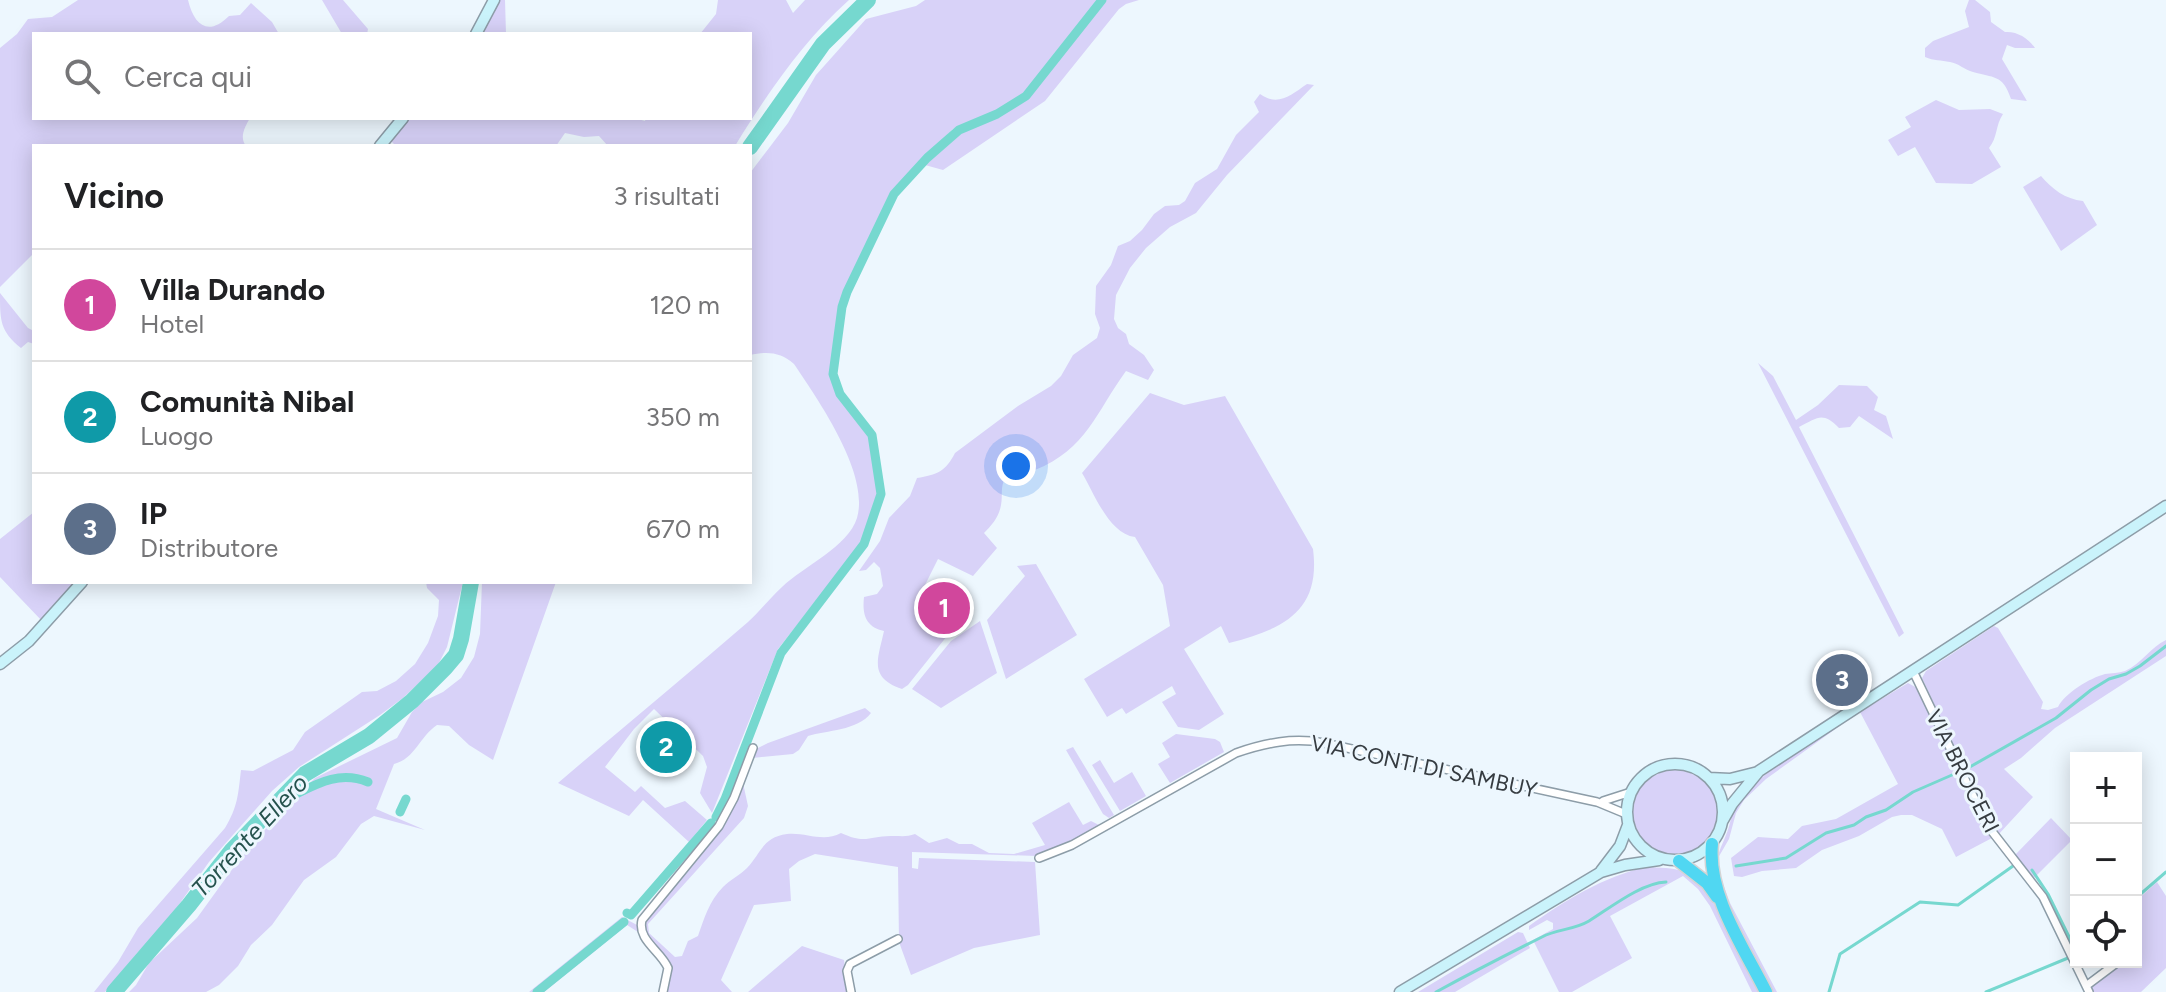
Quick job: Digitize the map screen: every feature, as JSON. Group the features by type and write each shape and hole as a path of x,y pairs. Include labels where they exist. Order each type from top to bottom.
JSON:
{"highway":[{"path":"1712,844 1714,876 1724,905 1766,992"},
{"path":"1679,861 1707,883 1724,905"}],"main road":[{"path":"477,32 494,0"},
{"path":"382,144 401,120"},
{"path":"1601,872 1620,846 1631,792 1642,776 1668,764 1685,765 1709,778 1730,779 1759,771 2166,506"},
{"path":"0,664 29,641 80,584"},
{"path":"1400,992 1601,872 1639,862 1679,861 1693,857 1712,844 1732,804 1759,771"},
{"path":"1709,778 1720,795 1723,820"},
{"path":"1627,819 1642,848 1663,859"}],"street":[{"name":"VIA BROCERI","path":"1913,671 1987,825 2043,897 2087,989"},
{"name":"VIA CONTI DI SAMBUY","path":"1039,858 1072,845 1236,753 1288,741 1324,743 1597,802 1627,819"},
{"path":"663,992 669,975 668,968 642,934 642,920 719,826 739,787 753,748"},
{"name":"VIA CONTI DI SAMBUY","path":"1597,802 1631,792"},
{"path":"851,992 847,971 850,964 898,939"},
{"path":"2087,989 2111,968"}],"shaded area":[{"path":"78,0 188,0 198,22 208,27 229,16 240,15 251,3 272,22 278,32 32,32 32,120 249,120 243,136 245,144 32,144 32,255 0,287 0,48 17,34 28,19 52,17"},
{"path":"322,0 343,0 368,29 367,32 341,32"},
{"path":"499,0 505,0 506,32 483,32"},
{"path":"718,0 786,0 793,13 805,0 849,0 816,33 752,119 752,32 702,32 716,14"},
{"path":"925,0 1098,0 1024,94 994,112 953,129 893,189 860,256 839,304 830,376 835,391 868,435 878,494 861,544 778,649 712,813 700,793 707,767 703,756 654,709 605,767 635,792 641,786 665,808 685,801 707,820 689,842 643,800 629,816 558,783 748,622 791,579 835,547 845,538 857,518 859,500 849,459 804,379 794,364 784,357 768,353 752,355 752,170 788,123 816,75 866,19 916,6"},
{"path":"1106,0 1139,0 1119,9 1045,101 943,170 925,165 964,131 999,117 1026,99"},
{"path":"1969,0 1975,0 1990,12 1991,22 2005,32 2022,36 2035,48 2007,45 2002,59 2027,101 2011,99 2004,85 1996,78 1925,57 1925,48 1933,41 1969,27 1965,11"},
{"path":"1307,84 1314,85 1227,175 1196,213 1170,227 1146,248 1130,268 1116,295 1114,319 1118,328 1126,334 1129,344 1144,355 1154,370 1148,380 1126,371 1089,428 1067,451 1035,470 1005,478 999,513 984,533 997,548 973,576 938,559 914,607 947,636 908,685 902,689 891,684 884,679 878,666 884,631 869,623 864,609 864,597 877,594 883,586 880,568 874,562 866,570 859,571 880,541 889,518 910,496 917,478 940,471 955,453 1018,406 1051,386 1073,355 1097,338 1100,328 1095,314 1096,286 1111,265 1118,246 1130,241 1165,206 1179,205 1185,201 1195,183 1217,169 1236,135 1259,112 1254,102 1260,94 1279,99"},
{"path":"1936,100 1959,110 1990,109 2003,114 1989,148 2001,167 1972,184 1936,183 1915,147 1898,156 1888,140 1911,127 1905,117"},
{"path":"407,120 752,120 736,144 606,144 599,136 565,133 557,144 394,144 391,141"},
{"path":"2041,176 2059,193 2083,201 2097,225 2061,251 2023,187"},
{"path":"0,293 32,330 32,343 28,342 21,348 5,331"},
{"path":"1758,363 1773,376 1796,420 1839,385 1867,386 1878,397 1874,410 1886,416 1893,439 1859,416 1850,427 1839,428 1828,419 1820,418 1799,427 1904,633 1899,637"},
{"path":"1150,393 1184,405 1225,396 1313,549 1311,588 1294,614 1266,631 1229,643 1221,626 1184,649 1224,714 1199,730 1178,727 1162,702 1176,694 1172,686 1126,714 1122,708 1107,717 1084,679 1170,626 1163,585 1135,537 1117,529 1110,521 1082,473"},
{"path":"32,514 32,584 76,584 42,621 0,577 0,539"},
{"path":"1036,564 1077,635 1006,679 987,620 1025,576 1017,566"},
{"path":"426,584 463,584 447,647 438,665 403,698 299,767 272,791 209,862 161,930 105,992 94,992 118,962 138,928 225,828 235,807 241,770 253,771 293,750 305,732 362,692 377,691 396,681 415,664 428,643 438,616 439,600"},
{"path":"482,584 555,584 493,760 469,745 449,726 437,725 407,757 394,764 376,809 425,830 374,816 361,824 336,857 304,880 272,925 251,945 238,966 219,985 206,992 129,992 149,963 197,918 236,864 275,818 315,778 397,738 412,712 422,702 443,692 461,678 474,657 480,634"},
{"path":"980,621 997,673 941,708 912,689 951,641"},
{"path":"1994,626 2043,702 2041,709 2048,710 2058,707 2072,691 2092,679 2131,668 2166,640 2166,656 2055,728 2004,769 2033,797 1998,835 1984,812 1922,678 1926,671"},
{"path":"1908,683 1917,688 1992,838 1956,857 1942,829 1912,815 1901,815 1822,850 1796,868 1734,876 1731,858 1758,837 1788,839 1802,826 1836,819 1898,784 1860,712"},
{"path":"865,708 871,713 865,719 850,727 808,736 793,754 752,758 758,748 768,743"},
{"path":"1852,717 1766,779 1744,800 1718,858 1719,873 1730,903 1777,992 1772,992 1724,898 1717,870 1717,860 1719,852 1734,809 1757,781"},
{"path":"1176,734 1215,739 1220,742 1224,752 1170,783 1158,764 1170,757 1162,743"},
{"path":"1073,747 1114,815 1109,818 1103,814 1066,750"},
{"path":"1100,760 1114,783 1132,772 1146,796 1120,811 1092,765"},
{"path":"1675,770 1691,773 1705,782 1714,796 1717,812 1714,828 1705,842 1691,851 1675,854 1659,851 1645,842 1636,828 1633,812 1636,796 1645,782 1659,773"},
{"path":"743,783 748,806 744,818 648,924 649,933 675,957 682,956 688,941 698,936 718,892 747,868 767,842 779,836 828,837 841,833 863,839 915,834 929,843 947,838 959,844 972,844 989,853 1014,854 1045,845 1032,823 1069,802 1083,825 1091,821 1099,825 1065,845 1037,856 912,852 912,868 918,869 919,858 1035,862 1040,935 974,948 911,975 899,942 898,867 815,854 789,869 791,901 754,905 721,980 732,992 666,992 672,968 644,930 645,922 713,839"},
{"path":"2051,818 2070,838 2070,842 2034,878 2015,855"},
{"path":"1647,867 1680,870 1707,893 1759,992 1752,992 1710,906 1698,889 1683,876 1610,916 1632,958 1572,992 1559,992 1533,940 1553,929 1553,923 1547,920 1529,930 1529,926 1585,890 1615,876"},
{"path":"2157,882 2166,896 2166,968 2141,992 2092,992 2091,987 2115,968 2142,968 2142,896"},
{"path":"622,917 637,925 638,932 627,925 544,992 529,992"},
{"path":"1518,932 1523,933 1530,948 1455,992 1418,992"},
{"path":"802,946 844,960 848,992 748,992"}],"waterway":[{"name":"Torrente Ellero","path":"752,144 823,44 868,0"},
{"path":"716,817 781,653 864,544 881,494 872,435 840,394 833,374 842,307 847,292 894,194 927,158 959,130 997,114 1026,96 1102,0"},
{"name":"Torrente Ellero","path":"114,992 232,850 305,774 369,736 412,701 445,668 456,655 461,639 471,584"},
{"path":"1736,866 1786,858 1826,833 1854,825 1886,810 1913,792 1968,768 2056,718 2091,690 2140,666 2166,646"},
{"path":"277,803 332,779 356,778 368,782"},
{"path":"400,812 406,799"},
{"path":"627,913 631,915 711,823"},
{"path":"1829,992 1840,954 1920,902 1958,905 2013,866"},
{"path":"2032,870 2070,939"},
{"path":"2138,896 2166,872"},
{"path":"1436,992 1542,937 1583,924 1636,891 1666,882"},
{"path":"537,992 624,922"},
{"path":"1986,992 2068,958"}],"place":[{"name":"Villa Durando","path":"944,608"},
{"name":"IP","path":"1842,680"},
{"name":"Comunità Nibal","path":"666,747"}]}
